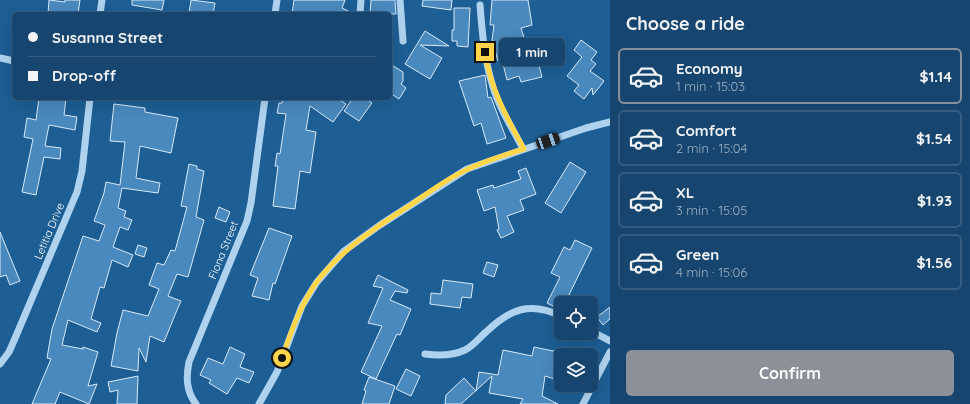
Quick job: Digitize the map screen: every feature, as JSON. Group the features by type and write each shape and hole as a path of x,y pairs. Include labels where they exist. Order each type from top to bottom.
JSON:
{"street":[{"path":"100,12 102,0"},
{"path":"275,12 277,0"},
{"path":"360,12 361,0"},
{"path":"400,0 403,41"},
{"path":"480,5 483,41 491,82 499,102 524,149"},
{"path":"0,58 12,61"},
{"name":"Letitia Drive","path":"0,364 9,352 77,192 82,171 90,100"},
{"name":"Fiona Street","path":"196,404 189,393 187,382 188,367 247,221 251,203 265,100"},
{"path":"259,404 277,372 302,306 317,282 344,252 380,225 454,176 484,162 586,128 610,122"},
{"path":"425,354 443,356 466,350 498,320 516,311 542,308 554,313"},
{"path":"598,335 610,341"},
{"path":"583,404 610,352"}],"building":[{"path":"49,0 65,2 65,0 80,0 78,12 48,12"},
{"path":"132,0 164,0 162,10 132,5"},
{"path":"191,0 215,3 213,12 189,12"},
{"path":"294,0 345,0 342,8 350,12 292,12"},
{"path":"371,0 395,0 396,14 392,14 392,12 370,12"},
{"path":"423,0 452,0 451,10 422,6"},
{"path":"492,0 528,0 532,25 521,28 527,47 530,46 534,59 537,58 542,77 521,82 519,76 507,80 502,60 498,61 492,40 494,25 490,25"},
{"path":"454,8 470,8 468,47 457,46 457,41 452,41 452,30 454,30"},
{"path":"425,31 449,46 420,45 442,58 430,79 405,64"},
{"path":"581,40 597,52 591,60 596,64 590,71 604,81 593,95 592,88 584,99 574,91 579,85 567,76 582,57 574,50"},
{"path":"392,65 403,72 403,81 401,84 406,88 399,99 392,94"},
{"path":"485,75 488,98 491,97 506,138 487,144 481,123 474,126 459,81"},
{"path":"39,100 66,100 64,115 77,117 75,130 49,125 45,146 61,148 60,159 44,157 36,195 22,192 33,139 24,137 27,118 36,120"},
{"path":"283,100 340,100 346,104 333,122 310,106 306,130 316,132 310,173 300,171 295,209 273,206 278,166 275,166 277,153 280,154 286,114 277,113 279,103 282,103"},
{"path":"352,100 368,100 372,103 359,121 344,111"},
{"path":"114,104 145,108 145,112 178,118 171,153 140,146 136,178 160,183 158,193 122,188 118,208 126,211 124,217 132,220 128,230 120,227 113,247 133,255 128,267 112,260 104,288 100,287 91,319 101,323 97,332 68,320 62,345 83,349 83,347 98,352 88,386 97,384 89,404 60,392 55,404 32,404 51,359 47,358 52,329 83,236 99,241 105,225 94,221 104,193 106,182 120,185 125,142 110,141"},
{"path":"570,162 586,172 561,213 545,203"},
{"path":"189,164 197,166 197,169 204,171 196,217 204,220 188,277 177,274 168,296 181,301 164,342 150,336 146,362 139,348 138,371 111,366 123,310 148,316 159,289 149,285 157,263 164,265 171,250 175,251 187,207 181,206"},
{"path":"526,168 536,194 520,200 524,210 507,216 514,232 501,238 497,230 499,229 495,207 484,211 477,190 493,185 494,188 521,179 518,171"},
{"path":"219,207 230,212 226,222 215,218"},
{"path":"269,228 292,236 275,284 273,283 269,300 252,296 258,278 250,275"},
{"path":"0,232 20,281 10,285 6,275 0,277"},
{"path":"575,240 592,248 568,296 554,296 554,306 547,303 560,277 551,273 564,247 570,250"},
{"path":"138,245 147,248 144,257 135,254"},
{"path":"487,262 498,265 494,277 483,273"},
{"path":"378,275 408,290 407,293 395,291 390,300 411,309 400,335 397,334 376,379 361,372 382,326 368,323 383,288 373,286"},
{"path":"443,280 473,284 471,298 462,297 460,308 430,304 431,293 441,294"},
{"path":"610,307 610,319 603,325 598,316"},
{"path":"230,347 245,354 240,367 254,372 249,383 237,378 227,394 209,383 211,380 200,375 208,358 223,364"},
{"path":"534,347 554,351 554,379 545,376 542,396 558,404 520,404 523,399 489,393 492,376 476,390 479,372 498,375 503,350 532,356"},
{"path":"406,369 420,376 411,396 396,389"},
{"path":"138,376 137,404 117,404 118,390 110,392 108,382"},
{"path":"369,377 395,386 389,404 362,404 366,391 364,390"},
{"path":"464,378 476,391 461,404 445,404 446,395"}],"route":[{"path":"282,358 296,319 308,295 330,266 344,252 380,225 436,187 466,169 524,149 499,102 491,82 485,52"}]}
